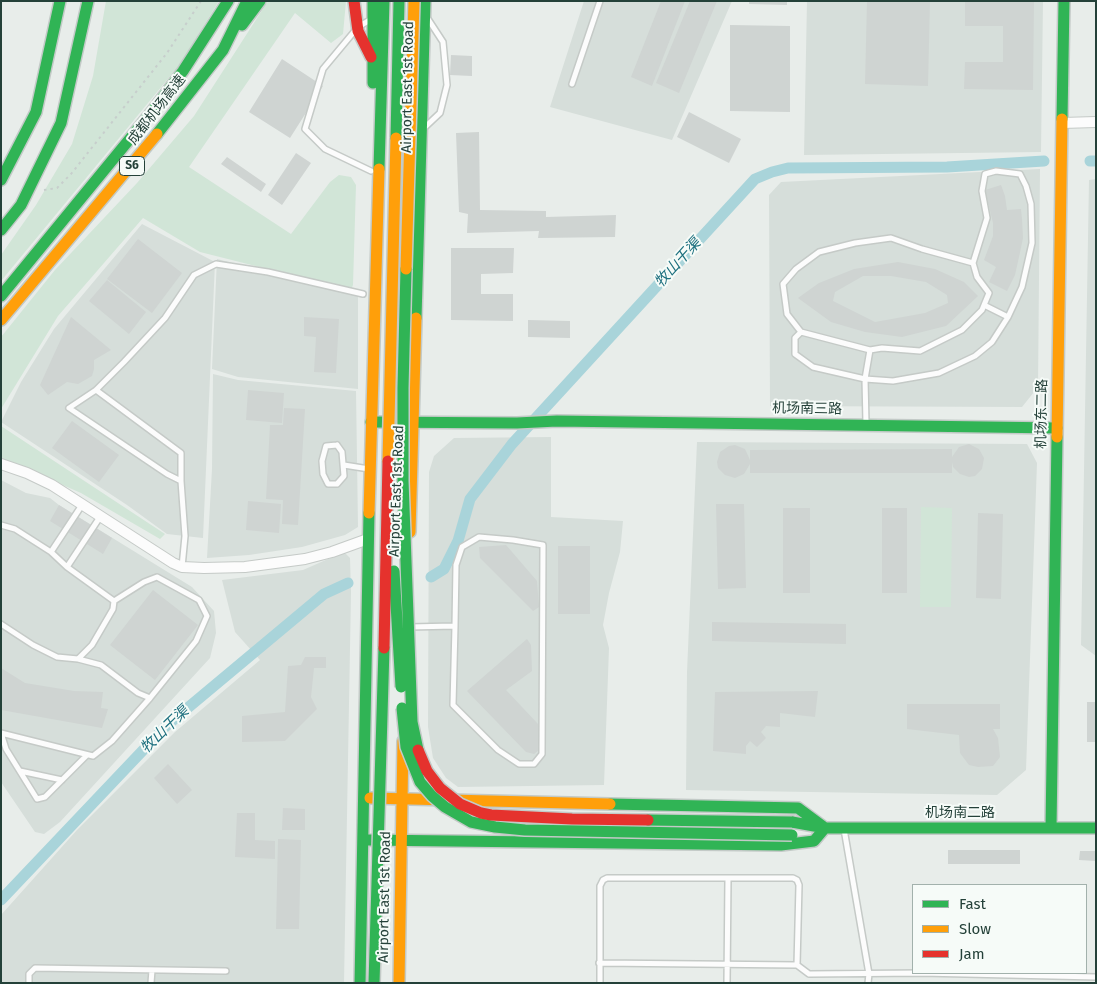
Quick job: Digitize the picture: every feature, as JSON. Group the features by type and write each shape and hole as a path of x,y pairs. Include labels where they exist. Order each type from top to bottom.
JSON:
{"main road":[{"path":"1,180 36,112 60,1"},
{"path":"1,230 21,205 61,123 88,1"},
{"name":"成都机场高速","path":"1,296 151,113 183,71 228,1"},
{"name":"成都机场高速","path":"1,320 137,160 223,50 247,1"},
{"path":"223,50 260,1"},
{"path":"354,1 358,28 373,60"},
{"path":"372,1 371,242 376,285"},
{"name":"Airport East 1st Road","path":"360,983 368,539 384,1"},
{"path":"374,983 382,754 392,206 399,1"},
{"path":"414,1 404,359 403,481 412,722 418,752 427,771 440,788 460,804 491,815 572,819 792,822 824,828"},
{"name":"Airport East 1st Road","path":"399,983 402,799 425,1"},
{"name":"机场东二路","path":"1051,827 1064,1"},
{"name":"机场南三路","path":"371,422 517,423 557,421 1057,428"},
{"path":"387,475 404,738 408,757 416,774 426,790 439,802 458,816 471,822 506,829 792,835 824,828"},
{"path":"363,798 798,808 824,828"},
{"path":"362,840 401,842 781,845 799,844 814,840 824,828"},
{"name":"机场南二路","path":"824,828 1096,828"},
{"path":"362,862 368,977"}],"street":[{"path":"1062,123 1096,122"},
{"path":"1,464 27,473 52,486 182,567 246,567 305,559 368,539"}],"lane":[{"path":"572,84 600,1"},
{"path":"422,130 440,113 447,85 443,42 425,14"},
{"path":"371,171 325,149 305,129 324,69 358,28 373,19"},
{"path":"801,332 795,338 795,354 813,367 865,379 893,381 938,374 975,356 992,342 1008,317 1022,287 1032,243 1031,204 1026,186 1020,174 996,171 985,174 982,191 988,218 973,263 977,278 989,293 982,310 962,330 920,351 882,348 870,350 801,332 787,314 783,284 796,269 819,252 855,243 892,238 922,249 973,263"},
{"path":"181,481 167,474 69,408 96,390 165,318 194,275 216,264 268,272 363,294"},
{"path":"984,306 1008,317"},
{"path":"866,425 865,379 870,350"},
{"path":"96,390 181,453 185,536 182,567"},
{"path":"337,445 342,452 344,465 344,476 337,484 328,484 323,474 322,462 326,446 337,445"},
{"path":"344,465 370,469"},
{"path":"51,552 82,506"},
{"path":"67,567 100,517"},
{"path":"1,525 16,529 51,552 67,567 114,600"},
{"path":"478,537 543,545 542,754 534,764 519,764 498,750 453,705 455,626 456,565 462,547 478,537"},
{"path":"1,733 93,756 112,741 150,698 196,641 207,616 199,600 157,577 144,582 114,600"},
{"path":"78,659 92,645 113,609 114,600"},
{"path":"1,624 33,645 57,657 78,659 100,665 138,693 150,698"},
{"path":"407,627 455,626"},
{"path":"1,733 6,749 37,799 45,797 87,755"},
{"path":"20,771 62,780"},
{"path":"844,829 868,983"},
{"path":"600,983 600,886 603,880 607,878 793,878 797,880 799,885 797,965"},
{"path":"727,983 728,878"},
{"path":"599,963 797,965 809,974 912,973"},
{"path":"29,983 29,974 35,968 226,971"},
{"path":"152,970 152,983"},
{"path":"971,974 1096,977"}],"path":[{"path":"27,194 56,188 71,174 167,53 202,1"}],"shaded area":[{"path":"584,1 732,1 672,140 550,107"},
{"path":"807,1 1043,1 1041,152 804,155"},
{"path":"1040,169 1038,387 1022,407 770,406 769,195 781,182"},
{"path":"1096,179 1096,656 1081,645 1089,180"},
{"path":"142,224 215,262 203,538 167,534 127,505 1,422 21,382 54,329"},
{"path":"217,259 358,295 358,389 238,377 212,369"},
{"path":"213,374 238,380 356,391 358,527 345,535 302,547 249,555 207,558 212,469"},
{"path":"551,437 551,517 623,521 620,552 603,625 609,648 604,785 458,787 446,778 433,758 428,727 429,472 434,456 454,438"},
{"path":"697,442 1027,444 1037,463 1026,770 997,795 686,790 687,672"},
{"path":"1,480 26,493 50,498 192,587 214,611 216,633 210,658 60,822 44,834 35,832 1,782"},
{"path":"344,552 350,558 351,592 344,983 1,983 1,915 77,830 175,732 260,660 235,632 222,580 303,570"}],"green space":[{"path":"106,1 219,1 181,63 1,281 1,255 36,205 72,144 93,76"},
{"path":"268,1 346,1 343,34 331,43 295,13 189,167 291,234 330,182 339,175 351,177 356,185 353,285 351,290 200,252 143,218 58,316 1,409 1,337 55,270 137,183 194,116"},
{"path":"1,426 165,534 160,539 81,493 1,458"},
{"path":"921,507 952,508 951,607 920,607"}],"building":[{"path":"661,1 685,1 652,86 631,77"},
{"path":"690,1 717,1 679,93 656,83"},
{"path":"749,1 787,1 787,5 749,4"},
{"path":"867,1 930,1 928,86 865,84"},
{"path":"965,1 1034,2 1033,90 964,89 965,62 1003,62 1003,26 965,26"},
{"path":"730,25 790,26 790,112 730,111"},
{"path":"451,55 472,56 472,76 450,75"},
{"path":"282,59 323,86 290,138 249,112"},
{"path":"689,112 741,139 729,163 677,137"},
{"path":"479,132 480,210 546,211 546,217 616,215 615,237 538,238 539,231 467,233 468,214 459,212 456,133"},
{"path":"296,153 311,163 282,205 268,195"},
{"path":"227,157 266,184 261,192 221,164"},
{"path":"1001,185 1007,210 1021,209 1022,219 1023,238 1015,275 1007,291 989,282 996,267 984,260 993,236 993,223 985,190"},
{"path":"138,239 182,273 152,313 107,279"},
{"path":"451,248 514,248 513,273 481,274 481,294 513,294 513,321 451,320"},
{"path":"898,262 935,269 964,282 978,296 946,326 902,337 865,332 831,322 798,298 819,283 854,269","holes":["863,276 891,276 926,282 947,295 948,303 925,313 875,322 833,301 835,292"]},
{"path":"107,280 146,312 129,334 89,301"},
{"path":"71,317 111,350 94,360 92,376 78,384 67,382 48,395 40,385"},
{"path":"304,317 339,319 336,373 314,372 316,337 304,336"},
{"path":"528,320 570,321 570,338 528,337"},
{"path":"248,390 284,393 282,423 246,420"},
{"path":"284,408 305,409 298,525 282,524 283,500 266,499 270,425 283,425"},
{"path":"72,421 119,455 99,482 52,448"},
{"path":"969,444 979,449 984,458 982,469 975,476 969,477 960,474 953,467 952,462 952,473 750,473 750,464 744,474 735,478 725,475 718,468 717,462 720,452 729,446 735,445 745,449 750,460 750,450 952,449 952,457 959,447"},
{"path":"248,501 281,504 279,533 246,530"},
{"path":"716,504 744,504 746,588 718,589"},
{"path":"59,505 112,538 103,554 50,521"},
{"path":"783,508 810,508 810,593 783,593"},
{"path":"882,508 907,508 907,593 882,593"},
{"path":"978,513 1003,514 1001,599 976,598"},
{"path":"506,545 537,581 539,607 533,611 480,558 479,547"},
{"path":"558,546 590,546 590,614 558,614"},
{"path":"153,590 198,625 155,680 110,645"},
{"path":"712,622 846,624 846,644 712,641"},
{"path":"527,639 531,645 532,671 506,690 538,724 539,750 534,754 526,752 467,691"},
{"path":"305,657 326,657 326,668 314,668 311,697 317,709 285,741 242,742 242,716 285,712 288,666 301,665"},
{"path":"1,668 25,683 74,691 103,692 101,708 108,709 102,728 1,710"},
{"path":"818,691 815,717 780,713 780,727 766,726 761,732 766,738 757,747 750,741 746,746 746,754 713,751 715,692"},
{"path":"1087,702 1096,702 1096,742 1087,742"},
{"path":"907,704 1000,704 1000,729 993,729 998,738 1000,757 993,766 978,767 969,765 960,753 959,735 907,729"},
{"path":"168,764 192,790 177,804 154,778"},
{"path":"283,808 305,809 305,830 282,830"},
{"path":"237,813 255,813 255,840 275,841 275,859 235,857"},
{"path":"278,839 301,840 299,929 276,929"},
{"path":"948,850 1020,850 1020,864 948,864"},
{"path":"1080,851 1096,851 1096,861 1079,860"}],"waterway":[{"name":"牧山干渠","path":"431,577 444,569 458,541 470,499 512,444 755,179 788,168 947,167 1044,161"},
{"name":"牧山干渠","path":"1090,161 1096,161"},
{"name":"牧山干渠","path":"1,900 166,726 324,594 348,583"}],"traffic: fast":[{"path":"1,180 36,112 60,1"},
{"path":"1,230 21,205 61,123 88,1"},
{"path":"1,296 151,113 183,71 228,1"},
{"path":"157,134 223,50 247,1"},
{"path":"242,25 260,1"},
{"path":"373,1 373,83"},
{"path":"379,169 384,1"},
{"path":"396,138 399,1"},
{"path":"416,318 425,1"},
{"path":"1062,119 1064,1"},
{"path":"406,269 403,481 412,722 418,750"},
{"path":"371,422 517,423 557,421 1057,428"},
{"path":"1051,827 1057,437"},
{"path":"360,983 369,513"},
{"path":"394,571 401,687"},
{"path":"374,983 384,648"},
{"path":"402,708 406,747 420,782 445,807 471,822 525,830 792,835"},
{"path":"610,804 798,808 825,828"},
{"path":"648,820 792,822"},
{"path":"792,822 825,828 1096,828"},
{"path":"369,840 781,845 814,841 825,828"}],"traffic: slow":[{"path":"406,269 414,1"},
{"path":"1057,437 1062,119"},
{"path":"1,320 157,134"},
{"path":"388,461 396,138"},
{"path":"369,513 379,169"},
{"path":"410,532 416,318"},
{"path":"399,983 403,741"},
{"path":"370,798 610,804"}],"traffic: jam":[{"path":"354,1 358,31 371,57"},
{"path":"384,648 388,461"},
{"path":"418,750 427,771 440,788 460,804 481,813 572,819 648,820"}]}
